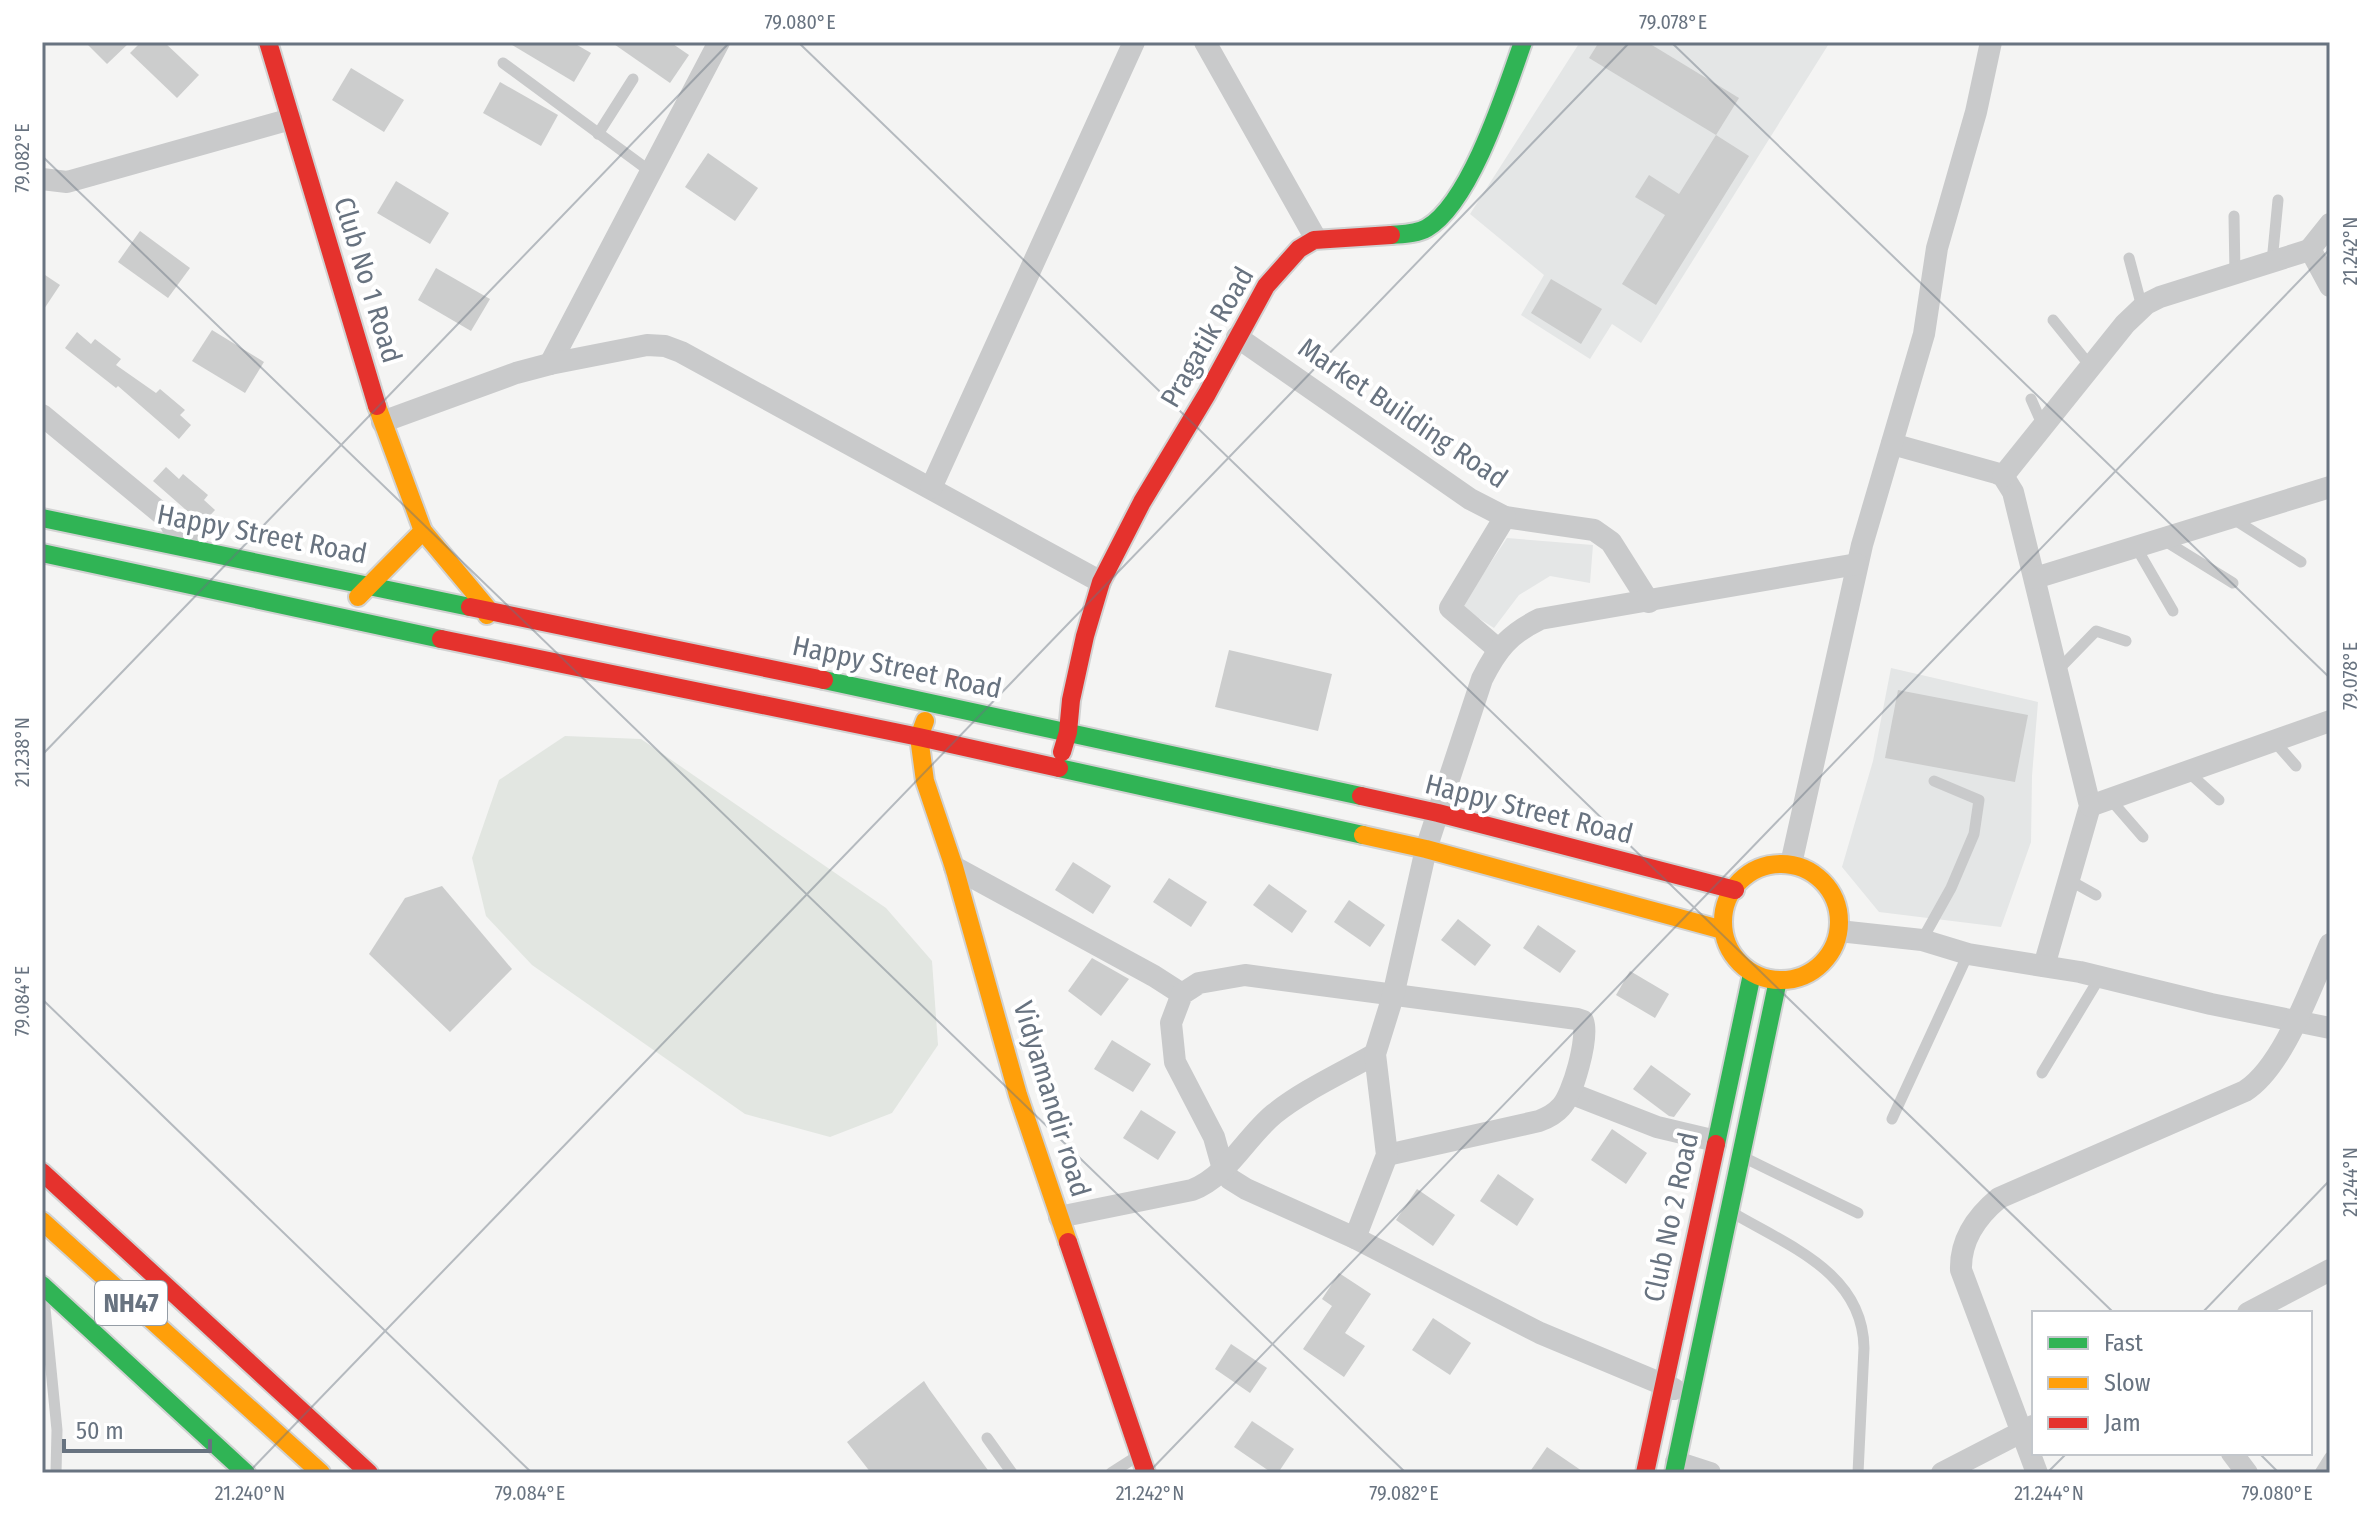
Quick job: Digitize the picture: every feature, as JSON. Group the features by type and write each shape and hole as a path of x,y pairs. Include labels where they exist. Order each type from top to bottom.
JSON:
{"main road":[{"name":"Club No 1 Road","path":"268,42 382,422 423,531 488,609"},
{"path":"1316,239 1386,237 1427,229 1454,202 1474,164 1523,42"},
{"name":"Pragatik Road","path":"1058,767 1068,732 1085,636 1101,582 1142,502 1207,394 1264,287 1305,243 1316,239"},
{"name":"Happy Street Road","path":"42,518 933,702 1048,730 1438,813 1735,890"},
{"path":"341,618 369,584 423,531"},
{"path":"42,553 482,648 919,737 1426,849 1723,930"},
{"path":"482,648 488,609"},
{"path":"869,727 885,692"},
{"path":"919,737 933,702"},
{"path":"964,747 978,712"},
{"name":"Vidyamandir road","path":"919,737 925,781 954,867 1018,1095 1146,1473"},
{"path":"1791,864 1817,875 1830,888 1837,905 1839,931 1827,957 1814,970 1797,978 1778,980 1752,974 1729,949 1723,930 1724,910 1735,890 1744,876 1762,866 1791,864"},
{"name":"Club No 2 Road","path":"1645,1473 1752,974"},
{"name":"Club No 2 Road","path":"1675,1468 1778,980"},
{"path":"42,1172 369,1473"},
{"name":"NH47","path":"42,1221 316,1469"},
{"path":"42,1286 246,1473"},
{"path":"340,1473 354,1459"}],"street":[{"path":"550,364 719,42"},
{"path":"931,488 1134,42"},
{"path":"1205,42 1316,239"},
{"path":"1791,864 1857,564 1924,334 1937,248 1976,112 1991,42"},
{"path":"42,179 67,182 291,119"},
{"path":"2003,476 2125,324 2142,308 2160,297 2310,249 2330,224"},
{"path":"2310,249 2330,286"},
{"name":"Market Building Road","path":"1237,337 1470,499 1505,517 1594,530 1602,534 1611,542 1649,602"},
{"path":"382,422 516,373 647,345 665,346 695,359 1101,582"},
{"path":"42,415 168,519 178,537 205,551"},
{"path":"1892,444 2003,476 2013,492 2057,670 2100,802 2069,880 2044,966"},
{"path":"2035,578 2330,487"},
{"path":"1499,650 1450,608 1505,517"},
{"path":"1355,1238 1387,1155 1375,1054 1393,996 1426,849 1482,679 1499,650 1520,629 1540,619 1857,564"},
{"path":"2100,802 2330,721"},
{"path":"954,867 1182,994"},
{"path":"1839,931 1922,940 1968,954 2100,977 2330,1028"},
{"path":"2032,1451 2027,1429 1961,1270 1965,1240 1984,1210 1999,1198 2255,1084 2269,1068 2296,1020 2330,944"},
{"path":"1387,1155 1539,1121 1553,1115 1563,1106 1570,1093 1586,1033 1583,1021 1245,975 1199,983 1182,994 1171,1023 1175,1062 1214,1137 1223,1169 1230,1179 1355,1238 1540,1333 1690,1396"},
{"path":"1059,1217 1205,1185 1258,1129 1286,1105 1375,1054"},
{"path":"1570,1093 1657,1127 1716,1141"},
{"path":"2252,1311 2330,1270"},
{"path":"1942,1473 2027,1429"},
{"path":"2234,1455 2247,1473"},
{"path":"1675,1468 1710,1473"}],"lane":[{"path":"503,63 651,172"},
{"path":"598,134 633,79"},
{"path":"2272,262 2278,200"},
{"path":"2234,216 2235,274"},
{"path":"2129,258 2142,308"},
{"path":"2053,320 2091,367"},
{"path":"2031,399 2043,427"},
{"path":"2231,517 2301,562"},
{"path":"2161,539 2233,583"},
{"path":"2136,547 2173,611"},
{"path":"2057,670 2096,631 2126,641"},
{"path":"2273,741 2296,766"},
{"path":"2186,771 2219,800"},
{"path":"1922,940 1951,888 1974,834 1979,800 1934,781"},
{"path":"2100,802 2143,837"},
{"path":"2069,880 2096,895"},
{"path":"1892,1119 1968,954"},
{"path":"2042,1073 2100,977"},
{"path":"1741,1156 1858,1213"},
{"path":"1729,1211 1820,1263 1859,1312 1864,1328 1864,1348 1858,1473"},
{"path":"42,1286 57,1430 56,1473"},
{"path":"987,1438 1012,1473"},
{"path":"1111,1473 1140,1455"},
{"path":"2320,1473 2330,1457"}],"shaded area":[{"path":"1580,42 1830,42 1641,343 1612,324 1590,359 1521,315 1544,275 1470,214"},
{"path":"1507,538 1593,545 1590,583 1550,576 1519,595 1494,628 1461,607"},
{"path":"1891,668 2038,702 2031,842 2001,927 1879,912 1842,867 1873,761"},
{"path":"565,736 641,739 886,908 932,961 938,1045 892,1113 830,1137 745,1114 532,965 486,916 472,858 499,780"}],"building":[{"path":"85,42 130,42 107,64"},
{"path":"141,42 164,42 199,75 177,98 130,53"},
{"path":"507,42 572,42 591,53 574,82"},
{"path":"611,42 670,42 689,55 670,83"},
{"path":"1599,42 1647,42 1739,98 1716,135 1589,58"},
{"path":"351,68 404,100 384,132 332,100"},
{"path":"500,82 558,115 541,146 483,113"},
{"path":"1716,135 1749,156 1656,305 1622,284 1665,215 1635,197 1649,175 1679,194"},
{"path":"708,153 758,188 735,221 685,187"},
{"path":"396,181 449,213 430,244 377,213"},
{"path":"140,231 190,268 168,298 118,262"},
{"path":"436,268 490,299 471,331 418,300"},
{"path":"42,273 60,285 42,312"},
{"path":"1551,279 1602,309 1581,344 1531,313"},
{"path":"212,330 264,362 245,393 192,361"},
{"path":"77,332 91,344 95,339 121,359 116,365 156,393 160,389 185,410 180,415 191,425 179,439 118,386 116,388 65,348"},
{"path":"166,467 179,479 183,474 208,495 204,500 215,510 202,524 153,481"},
{"path":"1229,650 1332,674 1318,731 1215,707"},
{"path":"1898,690 2028,715 2015,782 1885,758"},
{"path":"1073,862 1111,886 1093,914 1055,890"},
{"path":"1169,878 1207,902 1191,927 1153,902"},
{"path":"1269,884 1307,911 1292,933 1253,905"},
{"path":"442,886 512,969 450,1032 369,954 405,898"},
{"path":"1349,900 1385,925 1370,947 1334,922"},
{"path":"1458,919 1491,945 1475,966 1441,940"},
{"path":"1538,925 1576,951 1560,973 1523,948"},
{"path":"1092,958 1129,979 1101,1016 1068,991"},
{"path":"1630,971 1669,994 1655,1018 1616,995"},
{"path":"1112,1040 1151,1064 1133,1092 1094,1069"},
{"path":"1651,1065 1691,1094 1674,1117 1633,1089"},
{"path":"1141,1110 1176,1132 1158,1160 1123,1138"},
{"path":"1612,1129 1647,1153 1626,1184 1591,1160"},
{"path":"1498,1174 1534,1199 1517,1226 1480,1201"},
{"path":"1417,1189 1455,1215 1433,1246 1396,1220"},
{"path":"1339,1273 1371,1294 1345,1333 1365,1346 1344,1377 1303,1349 1332,1306 1322,1299"},
{"path":"1433,1318 1471,1343 1450,1375 1412,1350"},
{"path":"1231,1344 1267,1368 1250,1393 1215,1369"},
{"path":"924,1381 990,1473 871,1473 847,1442"},
{"path":"1252,1421 1294,1449 1278,1473 1272,1473 1234,1447"},
{"path":"1547,1447 1585,1473 1529,1473"}],"traffic: fast":[{"path":"1391,235 1414,233 1427,228 1443,215 1458,195 1497,115 1523,42"},
{"path":"42,518 470,607"},
{"path":"42,553 441,639"},
{"path":"824,680 1361,796"},
{"path":"1059,768 1363,835"},
{"path":"1716,1144 1752,974"},
{"path":"1674,1473 1778,980"},
{"path":"42,1285 246,1473"}],"traffic: slow":[{"path":"377,406 423,531 488,609 487,615"},
{"path":"358,597 423,531"},
{"path":"925,721 919,737 925,781 954,867 1018,1095 1068,1242"},
{"path":"1363,835 1426,849 1723,930"},
{"path":"1781,864 1803,868 1822,881 1835,900 1839,922 1835,944 1822,963 1803,976 1781,980 1759,976 1740,963 1727,944 1723,922 1727,900 1740,881 1759,868 1781,864"},
{"path":"42,1221 321,1473"}],"traffic: jam":[{"path":"268,42 377,406"},
{"path":"1062,752 1085,636 1101,582 1142,502 1207,394 1266,286 1299,249 1314,240 1391,235"},
{"path":"470,607 824,680"},
{"path":"441,639 1059,768"},
{"path":"1361,796 1735,890"},
{"path":"1645,1473 1716,1144"},
{"path":"42,1172 369,1473"},
{"path":"1068,1242 1146,1473"}]}
